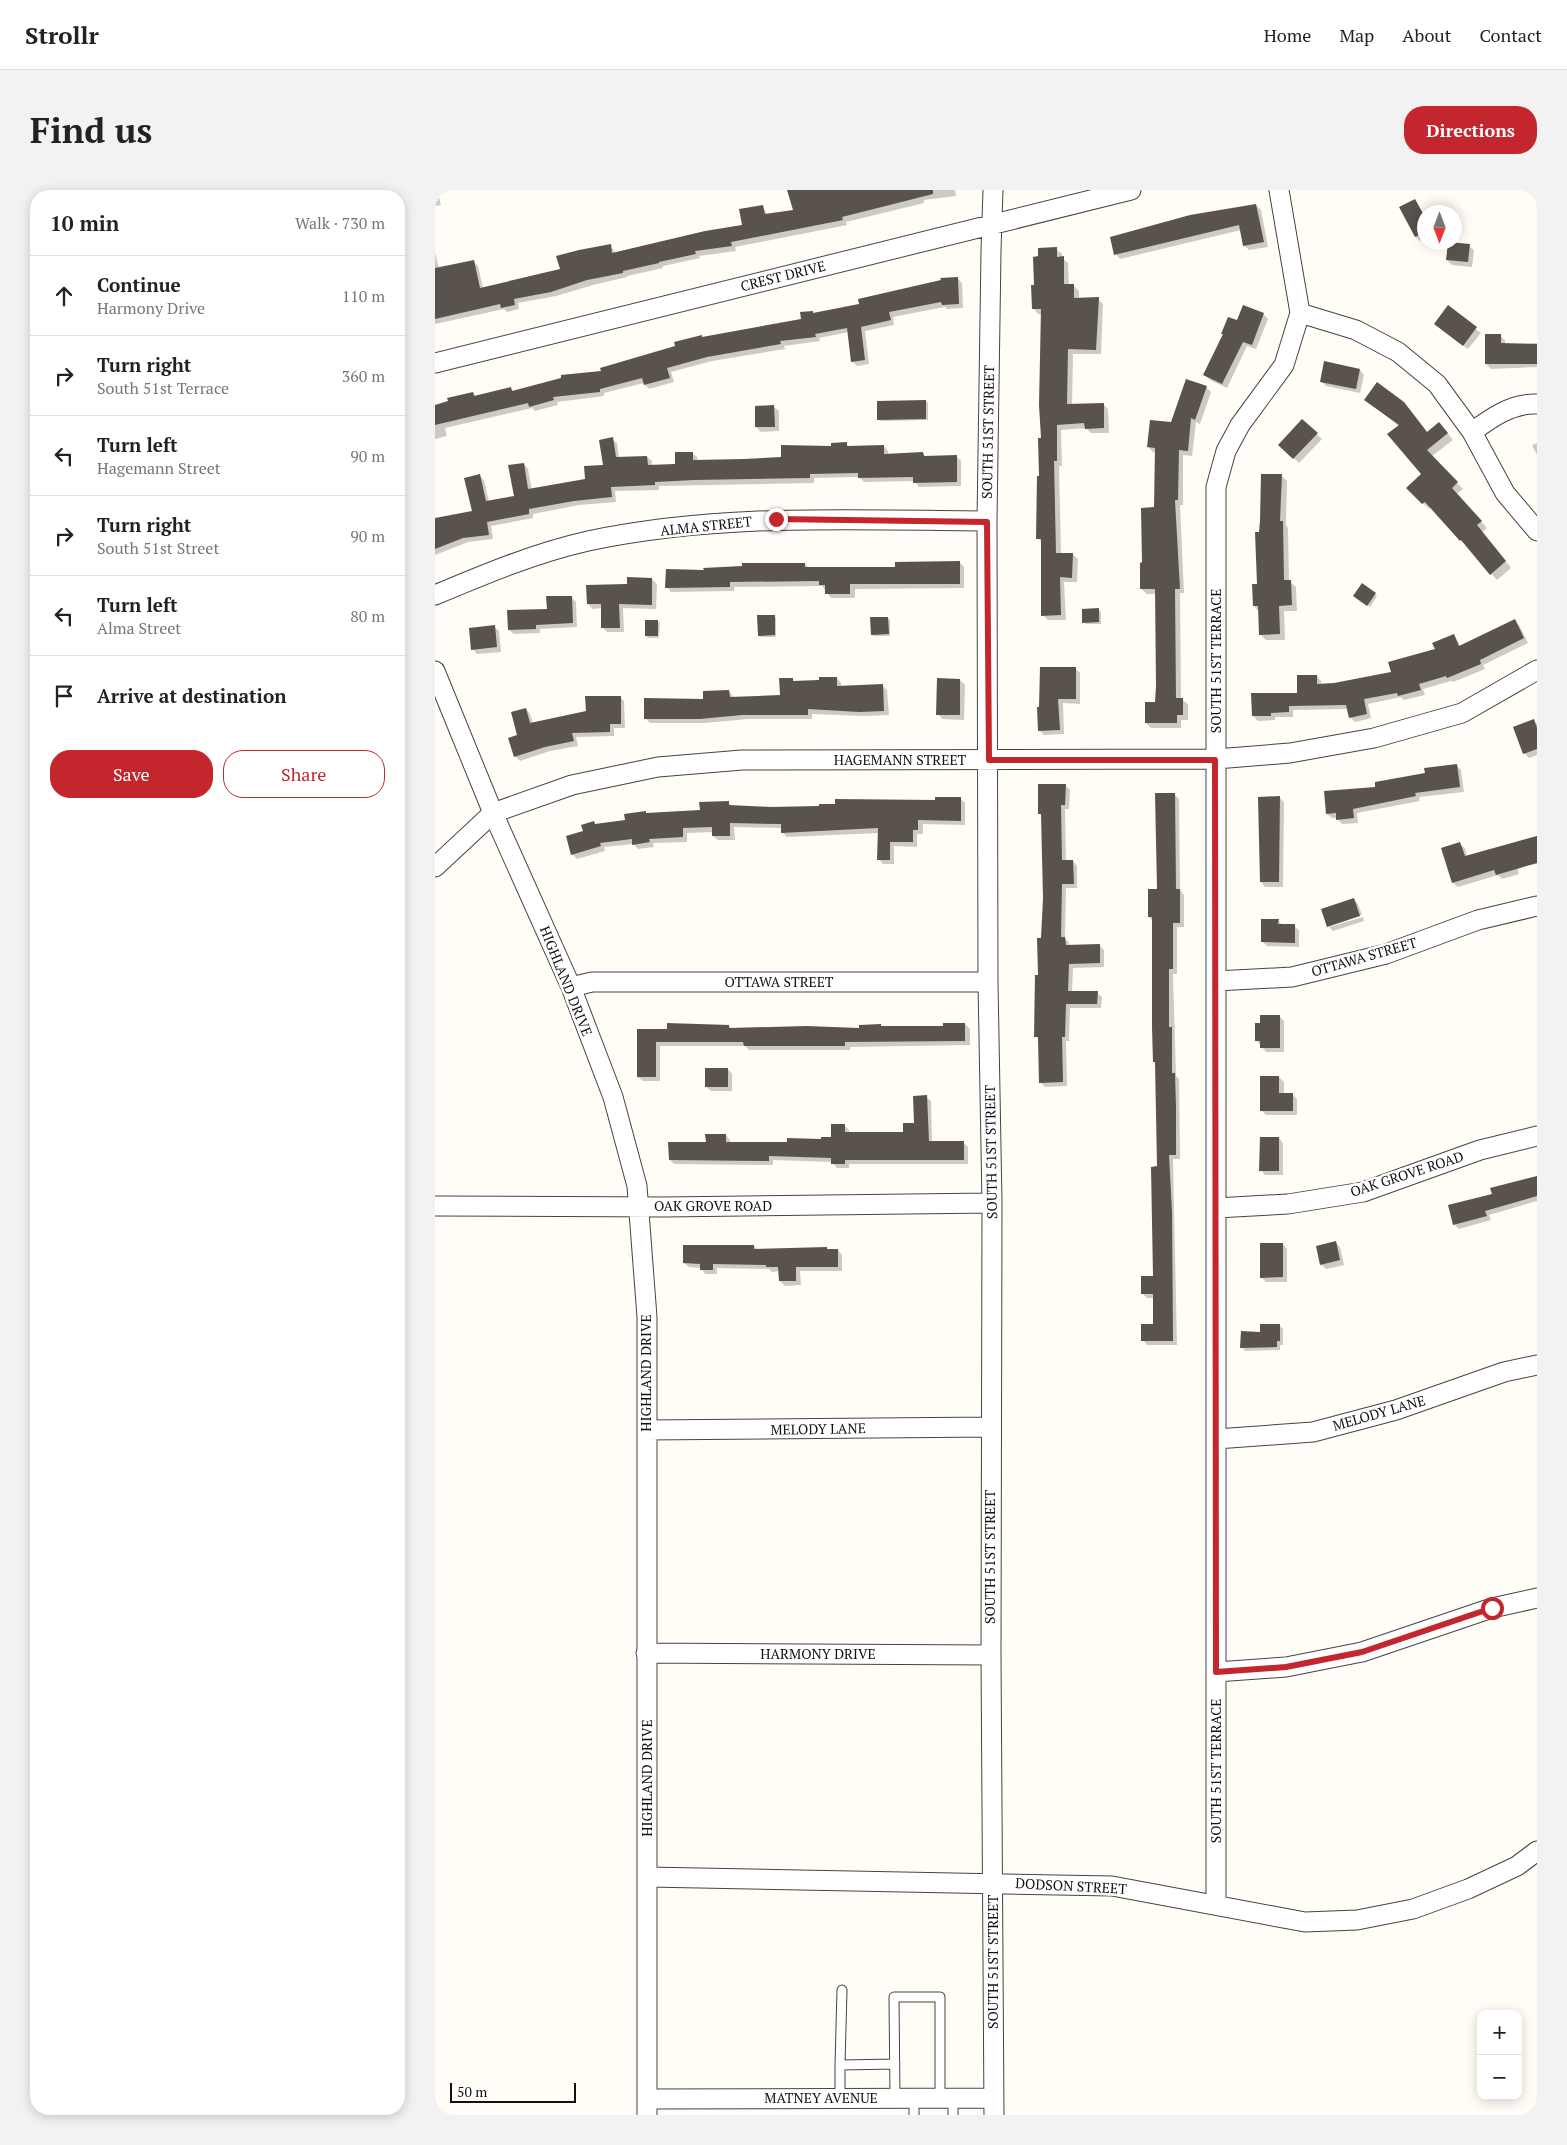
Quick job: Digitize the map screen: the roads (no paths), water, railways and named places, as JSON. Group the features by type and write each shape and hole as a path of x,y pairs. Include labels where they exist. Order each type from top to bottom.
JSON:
{"street":[{"name":"SOUTH 51ST STREET","path":"993,190 987,522 988,982 992,1203 990,1427 994,2106"},
{"name":"CREST DRIVE","path":"435,363 1131,190"},
{"name":"SOUTH 51ST TERRACE","path":"1216,1904 1216,486 1226,451 1240,424 1284,365 1300,313 1279,190"},
{"path":"1300,313 1356,330 1399,352 1437,384 1472,432 1505,493 1537,531"},
{"path":"1472,432 1495,415 1528,404 1537,404"},
{"name":"ALMA STREET","path":"435,594 506,565 588,542 690,525 776,519 987,522"},
{"name":"HAGEMANN STREET","path":"493,813 572,785 658,767 741,760 1215,760 1290,753 1374,738 1462,712 1537,670"},
{"name":"HIGHLAND DRIVE","path":"435,671 493,813 571,987 613,1097 637,1186 647,1317 647,2107"},
{"path":"435,867 493,813"},
{"name":"OTTAWA STREET","path":"1216,981 1292,976 1386,954 1478,920 1537,906"},
{"name":"OTTAWA STREET","path":"571,987 592,982 988,982"},
{"name":"OAK GROVE ROAD","path":"1216,1208 1288,1204 1363,1192 1480,1150 1537,1136"},
{"name":"OAK GROVE ROAD","path":"435,1206 992,1203"},
{"name":"MELODY LANE","path":"1216,1439 1313,1432 1396,1410 1504,1372 1537,1365"},
{"name":"MELODY LANE","path":"647,1430 990,1427"},
{"path":"1216,1672 1286,1667 1362,1652 1492,1608 1537,1598"},
{"name":"HARMONY DRIVE","path":"646,1653 991,1655"},
{"name":"DODSON STREET","path":"647,1877 993,1882 1112,1886 1305,1922 1357,1920 1413,1909 1468,1890 1517,1866 1537,1851"},
{"name":"MATNEY AVENUE","path":"647,2107 840,2098 895,2098 914,2107 949,2104 994,2106"}],"lane":[{"path":"840,2098 842,1990"},
{"path":"895,2098 894,1997 940,1997 949,2104"},
{"path":"841,2065 895,2064"}]}
